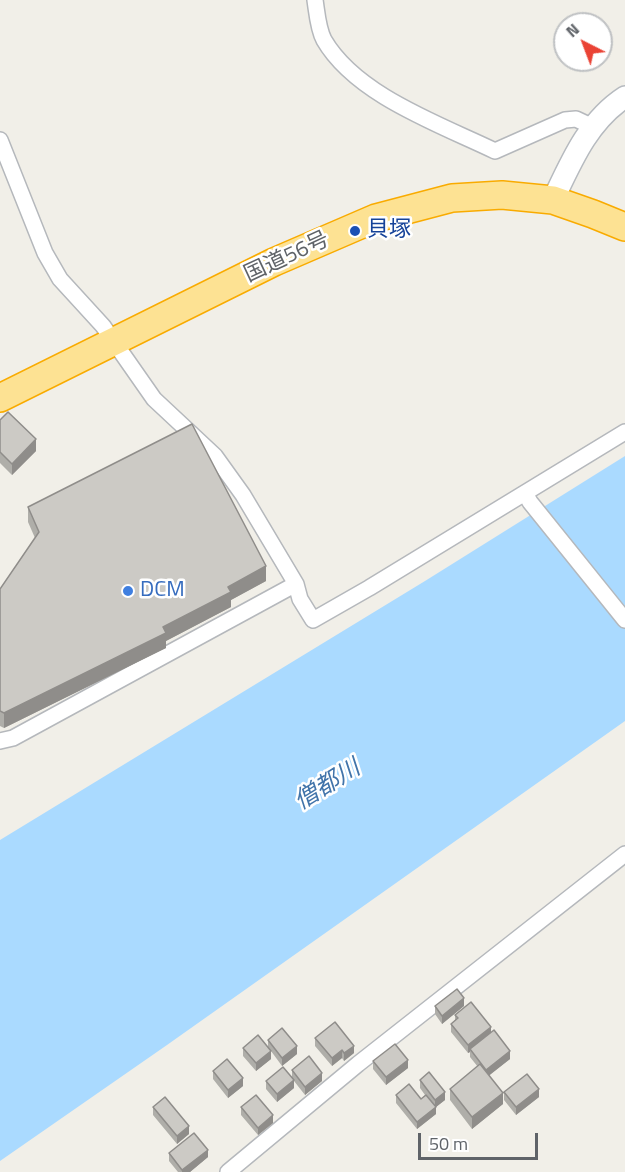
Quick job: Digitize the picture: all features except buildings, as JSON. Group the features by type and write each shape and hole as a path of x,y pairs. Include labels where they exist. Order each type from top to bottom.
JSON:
{"highway":[{"name":"国道56号","path":"0,398 274,262 376,218 452,198 502,195 553,200 625,227"}],"street":[{"path":"315,0 323,39 340,61 365,85 394,103 495,151 565,120 576,119 592,127"},
{"path":"553,200 574,156 592,127 625,97"},
{"path":"0,140 45,253 60,279 103,326 154,399 215,456 243,495 296,584 300,599 313,620 528,497 625,432"},
{"path":"528,497 625,620"},
{"path":"0,741 13,738 296,584"},
{"path":"228,1172 358,1064 625,855"}],"water":[{"name":"僧都川","path":"625,456 625,721 0,1161 0,840 425,581"}],"place":[{"name":"貝塚","path":"355,231"},
{"name":"DCM","path":"128,591"}]}
